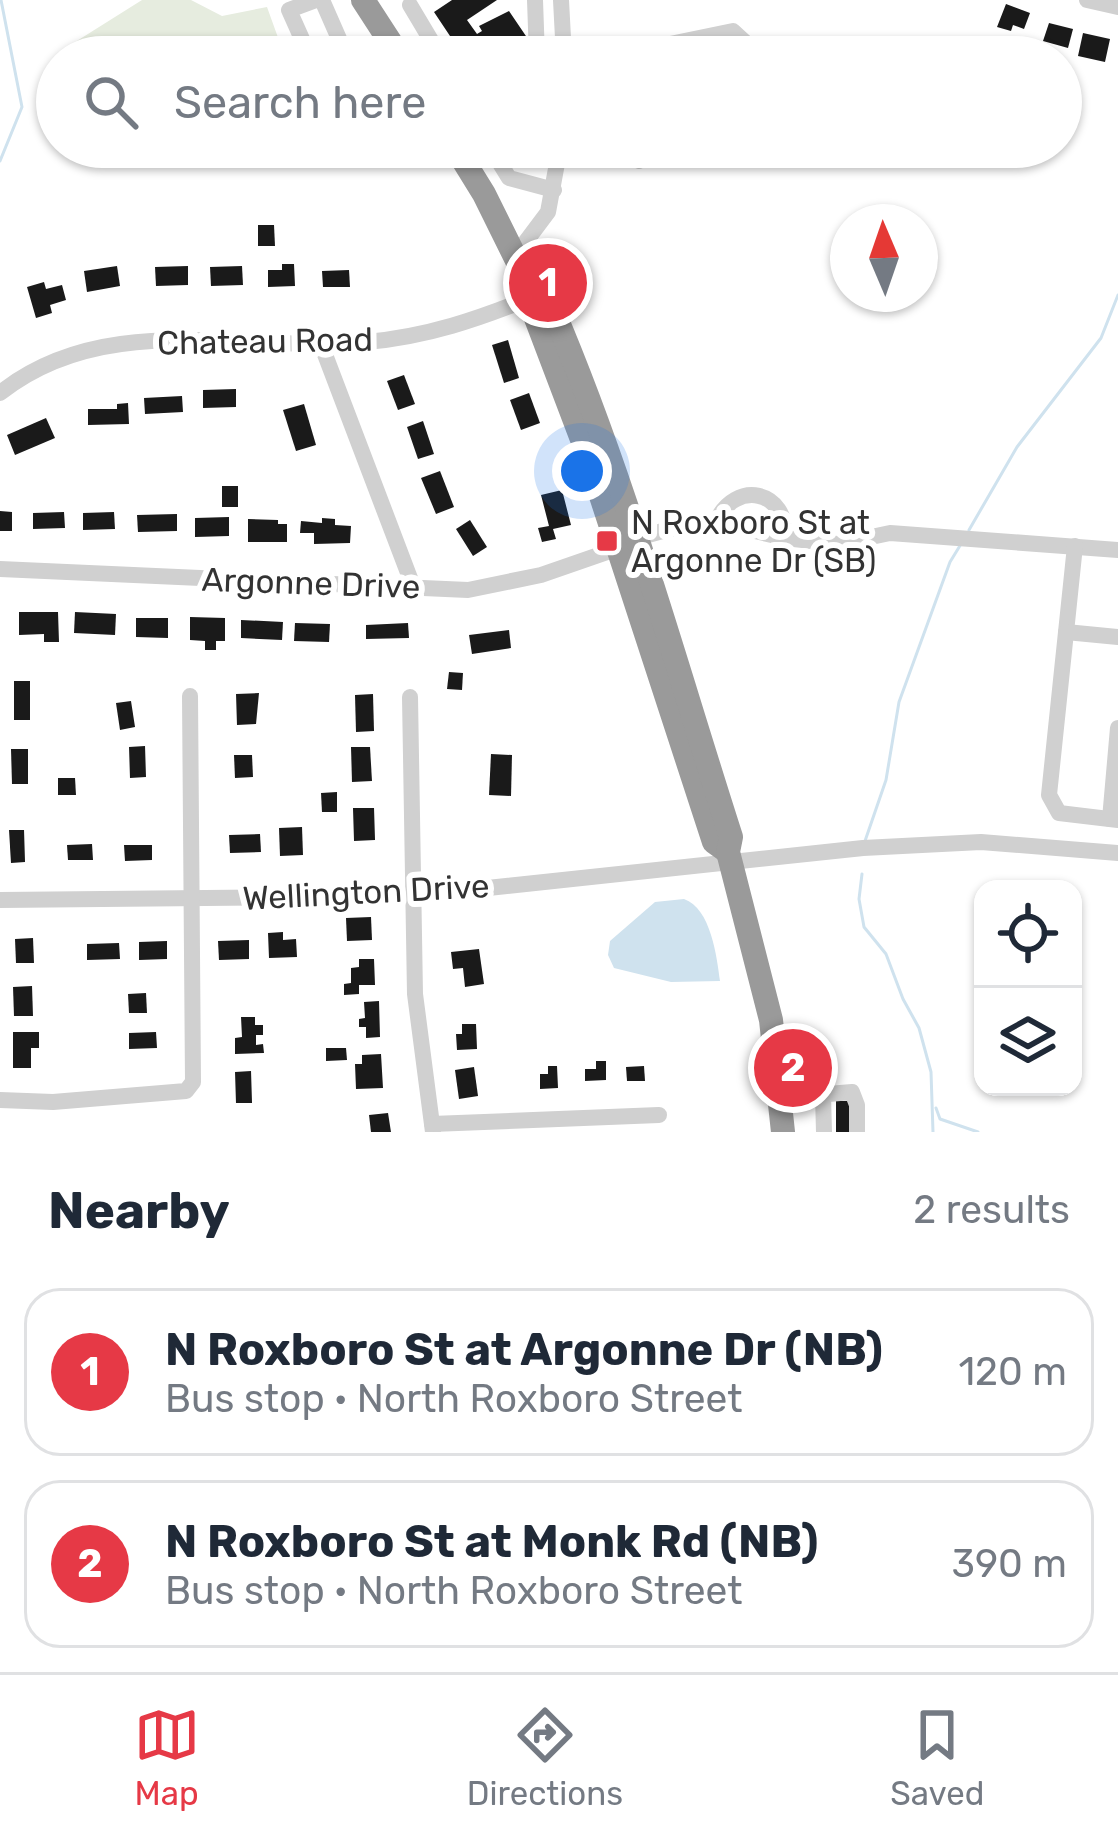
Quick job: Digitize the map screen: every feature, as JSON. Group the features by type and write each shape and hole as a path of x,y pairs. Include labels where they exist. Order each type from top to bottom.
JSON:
{"highway":[{"path":"363,0 386,36"},
{"path":"467,168 536,300 534,313 657,634 668,639 730,837 729,858 767,995 783,1132"},
{"path":"536,300 552,308 560,325 714,842 729,858"}],"street":[{"path":"301,36 289,10 319,0 337,36"},
{"path":"535,0 536,36"},
{"path":"561,0 563,36"},
{"path":"1087,0 1118,7"},
{"path":"379,25 414,3 430,36"},
{"path":"503,168 509,178 554,190"},
{"path":"515,256 542,223 558,168"},
{"path":"490,207 506,192 509,178"},
{"name":"Chateau Road","path":"0,393 42,365 105,345 160,340 365,342 464,325 536,300"},
{"path":"321,344 413,586"},
{"path":"785,538 786,521 776,503 760,496 738,496 723,505 716,522 785,538 838,544 890,533 1118,550"},
{"name":"Argonne Drive","path":"0,569 468,590 499,586 681,526 716,522"},
{"path":"1075,546 1049,795 1060,813 1114,819 1118,728"},
{"path":"1066,632 1118,637"},
{"path":"0,1100 53,1102 186,1091 194,1072 190,696"},
{"path":"410,697 418,1035 432,1128 659,1115"},
{"name":"Wellington Drive","path":"0,900 413,896 729,858 981,842 1118,853"},
{"path":"781,1098 852,1092 857,1132"},
{"path":"823,1095 824,1132"}],"shaded area":[{"path":"142,0 191,0 222,16 267,7 277,36 85,36"}],"water":[{"path":"684,899 701,912 706,923 720,981 671,982 614,968 608,955 610,941 655,902"}],"building":[{"path":"452,0 497,0 467,20 477,34 482,31 479,26 509,11 526,36 450,36 434,12"},
{"path":"1006,4 1030,13 1024,29 997,27"},
{"path":"1049,23 1073,29 1071,36 1045,36"},
{"path":"1083,33 1110,39 1105,62 1082,57"},
{"path":"258,225 274,225 275,246 258,246"},
{"path":"282,264 294,264 295,286 268,287 268,270 282,270"},
{"path":"117,266 120,286 87,292 84,271"},
{"path":"188,266 188,285 156,286 155,267"},
{"path":"242,266 243,285 211,286 210,267"},
{"path":"349,270 350,287 323,287 322,271"},
{"path":"44,282 46,289 62,285 66,300 50,305 52,313 36,318 27,287"},
{"path":"508,340 519,378 504,383 492,345"},
{"path":"404,375 415,404 398,410 387,381"},
{"path":"236,389 236,407 203,408 203,390"},
{"path":"529,393 540,423 521,430 510,400"},
{"path":"182,396 183,412 145,414 144,398"},
{"path":"128,403 129,424 88,425 88,409 117,409 117,404"},
{"path":"304,404 316,445 296,451 283,410"},
{"path":"46,418 55,438 15,455 7,435"},
{"path":"423,421 434,454 418,459 407,427"},
{"path":"440,471 454,507 436,514 421,478"},
{"path":"222,486 238,486 238,507 222,507"},
{"path":"562,490 571,525 553,529 556,539 542,542 538,528 549,526 541,495"},
{"path":"0,511 12,512 12,531 0,531"},
{"path":"64,512 65,528 33,529 33,513"},
{"path":"114,512 115,529 83,530 83,513"},
{"path":"177,514 177,531 138,532 137,515"},
{"path":"229,517 229,536 195,537 195,518"},
{"path":"322,518 351,526 350,543 314,544 314,533 300,533 301,521 322,523"},
{"path":"248,519 287,524 287,542 248,542"},
{"path":"470,520 487,547 473,556 456,529"},
{"path":"19,612 58,612 59,642 44,642 44,634 19,635"},
{"path":"75,612 116,614 115,635 74,633"},
{"path":"190,617 225,618 225,641 216,641 216,650 205,650 205,641 190,640"},
{"path":"136,618 168,618 168,638 136,637"},
{"path":"241,620 283,622 282,640 241,638"},
{"path":"295,623 330,624 329,642 294,641"},
{"path":"408,623 409,638 366,639 366,625"},
{"path":"509,630 511,648 472,654 469,635"},
{"path":"449,672 463,673 462,690 447,689"},
{"path":"14,681 30,681 30,720 14,720"},
{"path":"259,693 256,724 237,725 236,694"},
{"path":"373,694 374,731 356,732 355,695"},
{"path":"131,701 135,727 120,730 116,703"},
{"path":"145,746 146,777 130,778 129,747"},
{"path":"351,747 370,747 372,781 352,782"},
{"path":"11,749 28,749 28,784 12,784"},
{"path":"491,754 512,755 511,796 489,795"},
{"path":"234,755 252,755 253,777 235,778"},
{"path":"58,778 75,778 76,795 58,795"},
{"path":"337,792 337,812 322,812 321,793"},
{"path":"353,808 374,808 375,840 354,841"},
{"path":"302,827 303,855 280,856 279,828"},
{"path":"9,830 24,830 25,862 11,863"},
{"path":"260,834 261,852 230,853 229,835"},
{"path":"92,844 93,860 68,860 67,845"},
{"path":"124,845 152,845 152,860 125,861"},
{"path":"371,917 372,940 347,941 346,918"},
{"path":"283,932 283,940 296,939 297,957 269,958 268,933"},
{"path":"33,938 34,963 16,963 15,939"},
{"path":"249,940 249,959 219,960 218,941"},
{"path":"167,941 167,959 139,960 139,942"},
{"path":"119,943 120,959 87,960 87,944"},
{"path":"479,949 484,984 465,987 463,968 453,969 451,952"},
{"path":"359,959 374,959 375,985 359,985 359,994 344,995 344,984 351,983 351,968 359,967"},
{"path":"32,986 33,1016 14,1016 13,987"},
{"path":"146,993 147,1013 129,1013 128,994"},
{"path":"379,1001 380,1037 366,1038 366,1027 359,1027 359,1019 365,1018 364,1002"},
{"path":"241,1017 255,1017 255,1025 263,1025 256,1045 263,1044 264,1053 235,1054 235,1038 242,1037"},
{"path":"462,1024 476,1024 477,1049 457,1050 456,1034 462,1034"},
{"path":"13,1032 39,1032 39,1048 31,1048 31,1068 13,1068"},
{"path":"156,1032 157,1048 129,1049 129,1033"},
{"path":"326,1048 346,1048 347,1060 326,1061"},
{"path":"381,1054 383,1088 356,1089 355,1064 362,1064 362,1055"},
{"path":"596,1061 606,1061 606,1080 585,1081 585,1069 596,1069"},
{"path":"548,1066 557,1066 558,1088 540,1089 540,1074 548,1074"},
{"path":"644,1066 645,1081 627,1081 626,1067"},
{"path":"474,1067 478,1096 459,1099 455,1070"},
{"path":"251,1071 252,1103 236,1103 235,1072"},
{"path":"836,1101 851,1101 851,1132 836,1132"},
{"path":"388,1113 391,1132 371,1132 369,1115"}],"waterway":[{"path":"0,161 22,107 1,0"},
{"path":"969,530 1017,447 1101,338 1118,295"},
{"path":"865,841 886,780 899,702 950,562 961,544"},
{"path":"862,874 859,899 864,927 886,954 919,1028 931,1072 933,1132"},
{"path":"936,1108 940,1119 978,1132"}],"place":[{"name":"N Roxboro St at Argonne Dr (NB)","path":"548,283"},
{"name":"N Roxboro St at Argonne Dr (SB)","path":"607,541"},
{"name":"N Roxboro St at Monk Rd (NB)","path":"793,1068"}]}
